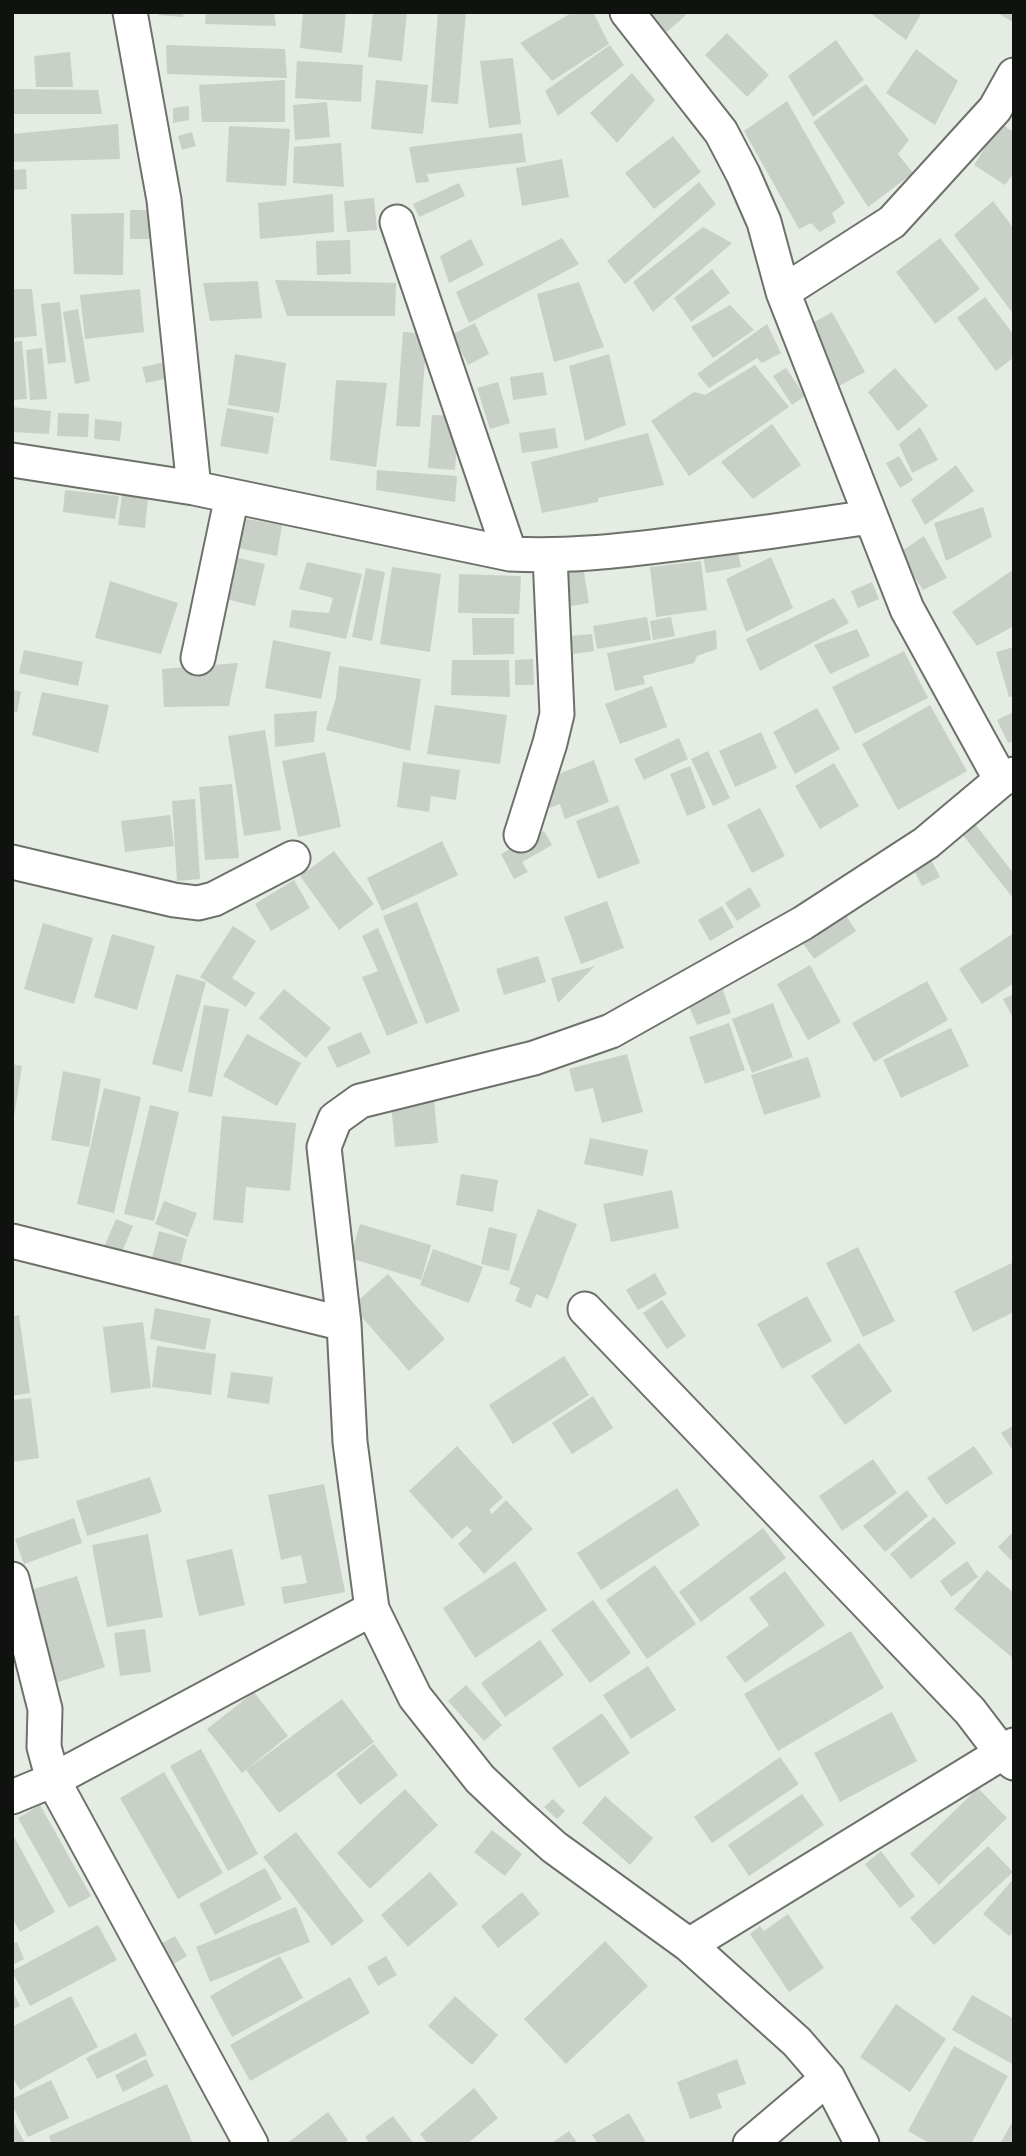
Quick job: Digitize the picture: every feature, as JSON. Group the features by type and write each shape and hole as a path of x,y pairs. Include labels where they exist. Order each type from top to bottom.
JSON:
{"street":[{"path":"130,12 164,200 194,488"},
{"path":"627,12 721,132 743,174 764,222 783,292 907,609 1007,777 926,843 803,923 611,1031 534,1058 360,1101 335,1119 324,1147 344,1324 350,1442 372,1609 415,1697 480,1779 554,1847 689,1945 797,2042 828,2078 862,2144"},
{"path":"783,292 892,222 1005,116 1014,75"},
{"path":"397,222 510,554"},
{"path":"12,460 194,488 510,554 550,556 615,551 870,517"},
{"path":"198,658 232,496"},
{"path":"521,835 550,743 556,714 550,556"},
{"path":"12,862 174,900 198,903 214,899 293,858"},
{"path":"12,1241 344,1324"},
{"path":"585,1308 1010,1754 689,1945"},
{"path":"12,1579 45,1709 44,1747 53,1780 251,2144"},
{"path":"12,1797 53,1780 372,1609"},
{"path":"750,2144 828,2078"}],"building":[{"path":"158,12 184,12 183,17 158,15"},
{"path":"206,12 274,12 276,26 205,24"},
{"path":"303,12 346,12 342,53 300,48"},
{"path":"373,12 407,12 402,61 368,57"},
{"path":"438,12 466,12 458,104 431,102"},
{"path":"573,12 593,12 609,44 552,81 520,43"},
{"path":"654,12 684,12 686,15 662,36 646,20"},
{"path":"869,12 922,12 906,40"},
{"path":"996,12 1014,12 1014,23"},
{"path":"727,33 769,75 747,97 705,55"},
{"path":"836,40 864,80 813,117 788,76"},
{"path":"166,45 285,49 287,78 167,74"},
{"path":"610,45 624,65 558,116 545,91"},
{"path":"916,49 958,81 935,125 886,93"},
{"path":"70,52 73,87 36,87 34,56"},
{"path":"513,58 521,124 489,128 480,61"},
{"path":"297,61 363,65 361,102 295,98"},
{"path":"632,73 655,100 617,143 590,113"},
{"path":"285,80 285,122 202,122 199,85"},
{"path":"376,80 428,85 423,134 371,129"},
{"path":"866,84 909,140 898,154 913,173 868,207 813,122"},
{"path":"12,89 98,90 102,114 12,114"},
{"path":"787,101 845,203 832,213 836,222 820,232 811,223 799,229 744,131"},
{"path":"327,102 330,137 295,140 293,105"},
{"path":"189,106 189,120 173,123 173,108"},
{"path":"1001,123 1014,133 1014,173 1005,185 974,165"},
{"path":"118,124 120,159 12,162 12,134"},
{"path":"229,126 290,129 286,186 226,182"},
{"path":"192,132 196,146 182,150 178,136"},
{"path":"522,133 526,162 427,174 429,182 416,183 409,147"},
{"path":"673,136 701,172 654,209 625,173"},
{"path":"341,143 344,187 293,183 294,147"},
{"path":"562,159 569,197 522,206 516,168"},
{"path":"26,169 27,189 12,190 12,170"},
{"path":"699,182 716,204 625,284 607,261"},
{"path":"459,183 465,196 419,217 413,204"},
{"path":"333,194 334,232 260,239 258,203"},
{"path":"374,198 377,230 347,232 344,201"},
{"path":"993,201 1014,229 1014,315 954,235"},
{"path":"130,210 152,210 149,239 130,239"},
{"path":"124,213 123,275 74,274 71,214"},
{"path":"703,227 732,243 653,312 633,282"},
{"path":"562,238 579,264 469,323 456,292"},
{"path":"940,238 980,289 935,324 896,272"},
{"path":"471,239 484,265 449,283 440,256"},
{"path":"350,240 351,274 317,275 316,241"},
{"path":"712,269 730,293 691,322 674,298"},
{"path":"275,280 396,283 395,316 287,316"},
{"path":"258,281 262,318 210,321 203,283"},
{"path":"579,282 604,347 554,362 537,294"},
{"path":"12,289 32,289 37,336 12,338"},
{"path":"140,289 144,332 85,339 80,295"},
{"path":"985,297 1014,335 1014,357 996,371 957,318"},
{"path":"60,302 66,362 48,364 41,304"},
{"path":"730,305 754,330 713,358 691,327"},
{"path":"78,309 90,381 75,384 63,312"},
{"path":"832,312 865,372 837,387 804,328"},
{"path":"475,323 489,354 468,365 453,334"},
{"path":"767,324 781,353 762,363 757,358 709,388 697,374"},
{"path":"403,332 427,334 420,427 396,426"},
{"path":"22,341 27,399 12,400 12,342"},
{"path":"42,348 47,399 30,400 26,350"},
{"path":"235,354 286,363 279,413 228,405"},
{"path":"609,354 626,425 585,441 569,366"},
{"path":"166,362 169,378 146,383 142,367"},
{"path":"755,365 789,407 689,476 651,421 694,392 705,395"},
{"path":"786,368 805,396 792,405 773,376"},
{"path":"895,368 928,406 898,431 868,392"},
{"path":"543,372 547,395 513,400 510,377"},
{"path":"336,380 387,383 376,467 330,460"},
{"path":"498,382 510,423 490,429 477,388"},
{"path":"12,407 51,411 49,434 12,432"},
{"path":"227,408 274,417 268,454 220,446"},
{"path":"58,413 89,414 88,437 57,436"},
{"path":"432,415 459,416 455,470 428,468"},
{"path":"95,419 122,422 120,441 94,439"},
{"path":"772,424 801,465 753,499 721,462"},
{"path":"920,427 938,460 912,473 899,444"},
{"path":"555,428 558,448 522,453 519,433"},
{"path":"648,433 664,485 542,513 531,462"},
{"path":"899,456 913,480 900,488 886,463"},
{"path":"956,465 974,491 925,525 911,500"},
{"path":"377,470 457,476 455,502 376,490"},
{"path":"65,490 119,496 115,519 63,512"},
{"path":"122,495 148,498 145,528 118,525"},
{"path":"983,507 992,537 946,561 934,523"},
{"path":"229,516 282,525 277,556 223,545"},
{"path":"924,536 947,578 923,590 899,553"},
{"path":"736,543 741,567 706,573 702,549"},
{"path":"213,552 265,564 255,606 204,594"},
{"path":"771,557 793,608 746,632 726,579"},
{"path":"701,561 707,610 656,617 650,567"},
{"path":"307,562 362,574 346,639 289,627 292,610 329,613 333,598 299,589"},
{"path":"583,566 589,603 571,606 565,568"},
{"path":"392,567 441,574 430,652 380,644"},
{"path":"366,568 385,572 372,641 352,637"},
{"path":"1014,569 1014,626 977,646 952,612"},
{"path":"459,574 521,576 519,614 458,613"},
{"path":"110,581 178,603 161,654 95,638"},
{"path":"872,582 879,599 858,608 851,591"},
{"path":"834,598 849,623 760,671 746,639"},
{"path":"647,617 651,640 597,649 593,626"},
{"path":"671,617 675,636 653,640 650,621"},
{"path":"472,618 514,618 514,654 473,655"},
{"path":"857,629 870,656 830,674 814,645"},
{"path":"716,630 717,649 697,656 694,663 643,676 645,684 615,691 607,653"},
{"path":"592,634 594,651 573,654 571,636"},
{"path":"273,640 331,652 321,699 265,688"},
{"path":"1014,647 1014,696 1009,697 996,652"},
{"path":"24,650 83,662 78,686 19,673"},
{"path":"904,651 928,698 855,734 832,687"},
{"path":"533,659 534,685 515,685 515,660"},
{"path":"452,660 509,660 510,697 451,695"},
{"path":"238,663 229,706 164,707 162,669"},
{"path":"339,666 421,679 410,751 326,730 336,698"},
{"path":"652,686 667,727 620,744 605,704"},
{"path":"12,689 21,692 17,712 12,711"},
{"path":"42,692 109,705 98,753 32,735"},
{"path":"435,705 507,715 500,764 427,754"},
{"path":"930,705 967,771 898,810 862,744"},
{"path":"817,708 840,749 795,774 773,732"},
{"path":"317,711 314,742 275,747 274,714"},
{"path":"1014,712 1014,741 1008,743 997,720"},
{"path":"265,730 281,830 244,836 228,736"},
{"path":"761,732 777,768 735,787 719,751"},
{"path":"679,738 688,759 644,780 634,759"},
{"path":"708,751 730,798 713,806 691,759"},
{"path":"325,752 341,827 298,837 282,761"},
{"path":"594,760 609,802 565,819 560,804 541,811 531,785"},
{"path":"403,762 460,770 456,800 431,796 429,812 397,807"},
{"path":"834,763 859,806 820,829 795,786"},
{"path":"690,766 706,808 687,816 670,774"},
{"path":"232,784 239,858 205,860 199,787"},
{"path":"195,799 200,879 177,881 172,801"},
{"path":"618,805 640,863 598,879 576,821"},
{"path":"760,808 785,856 752,873 727,825"},
{"path":"170,815 174,846 125,852 121,821"},
{"path":"975,824 1014,874 1014,899 962,834"},
{"path":"544,831 552,845 522,862 528,872 514,879 501,854"},
{"path":"442,841 458,875 382,911 367,878"},
{"path":"334,851 374,904 339,930 300,876"},
{"path":"927,852 940,877 922,886 909,861"},
{"path":"294,880 310,908 271,931 255,904"},
{"path":"750,887 761,906 737,921 725,903"},
{"path":"607,901 624,948 581,964 564,917"},
{"path":"417,902 460,1011 426,1024 383,916"},
{"path":"722,906 734,927 710,941 698,920"},
{"path":"841,908 856,931 814,959 798,936"},
{"path":"43,923 93,938 74,1004 24,989"},
{"path":"233,926 256,941 232,978 255,993 246,1007 200,977"},
{"path":"378,928 418,1023 387,1036 362,977 378,971 362,936"},
{"path":"1014,933 1014,983 982,1004 959,969"},
{"path":"112,934 155,946 137,1010 94,997"},
{"path":"538,956 546,982 504,995 496,969"},
{"path":"810,965 841,1022 808,1040 777,984"},
{"path":"595,966 558,1003 551,978"},
{"path":"176,974 206,982 182,1072 152,1064"},
{"path":"927,981 948,1020 874,1062 852,1023"},
{"path":"284,989 331,1028 306,1058 259,1018"},
{"path":"723,990 731,1013 697,1025 688,1004"},
{"path":"1014,994 1014,1020 1003,999"},
{"path":"773,1003 793,1057 752,1073 732,1019"},
{"path":"204,1005 229,1009 212,1097 188,1092"},
{"path":"729,1023 745,1070 705,1084 689,1037"},
{"path":"951,1028 969,1066 901,1098 883,1060"},
{"path":"361,1032 371,1053 337,1068 327,1047"},
{"path":"247,1034 301,1063 277,1106 223,1076"},
{"path":"627,1054 643,1112 602,1123 593,1088 575,1092 569,1069"},
{"path":"808,1057 821,1097 764,1115 751,1075"},
{"path":"12,1064 22,1066 14,1117 12,1117"},
{"path":"63,1071 101,1079 89,1147 51,1140"},
{"path":"104,1088 141,1097 114,1213 77,1204"},
{"path":"434,1099 438,1143 395,1147 391,1103"},
{"path":"150,1105 179,1112 154,1221 124,1214"},
{"path":"222,1116 296,1123 290,1191 246,1187 243,1223 213,1220"},
{"path":"590,1138 648,1150 643,1176 584,1164"},
{"path":"461,1174 498,1180 493,1212 456,1205"},
{"path":"672,1190 679,1228 611,1242 603,1204"},
{"path":"164,1201 197,1213 188,1237 155,1224"},
{"path":"538,1209 577,1224 548,1299 536,1294 531,1308 515,1301 520,1288 509,1284"},
{"path":"116,1219 133,1226 121,1254 104,1247"},
{"path":"360,1224 431,1245 421,1280 350,1258"},
{"path":"489,1227 517,1234 509,1271 481,1264"},
{"path":"159,1231 187,1239 180,1266 152,1258"},
{"path":"858,1247 895,1321 863,1337 826,1263"},
{"path":"433,1249 483,1267 469,1303 420,1285"},
{"path":"1014,1262 1014,1312 973,1332 954,1291"},
{"path":"655,1273 667,1294 638,1310 626,1290"},
{"path":"388,1274 445,1339 409,1371 352,1306"},
{"path":"807,1296 832,1341 782,1369 757,1324"},
{"path":"662,1300 686,1336 667,1349 643,1313"},
{"path":"155,1308 211,1319 205,1350 150,1339"},
{"path":"19,1315 30,1393 12,1396 12,1316"},
{"path":"143,1322 151,1388 111,1393 103,1327"},
{"path":"859,1343 892,1391 845,1425 811,1376"},
{"path":"157,1346 216,1354 211,1395 152,1387"},
{"path":"564,1356 589,1395 513,1444 489,1405"},
{"path":"231,1372 273,1377 269,1404 227,1398"},
{"path":"593,1396 613,1428 572,1454 552,1423"},
{"path":"31,1398 39,1458 12,1462 12,1400"},
{"path":"1014,1425 1014,1452 1001,1433"},
{"path":"457,1446 503,1497 489,1510 492,1514 506,1500 533,1529 484,1574 458,1544 472,1531 467,1526 452,1539 409,1491"},
{"path":"974,1446 993,1473 946,1505 927,1478"},
{"path":"873,1459 897,1493 842,1531 819,1496"},
{"path":"150,1477 162,1512 87,1536 76,1501"},
{"path":"324,1484 345,1592 284,1604 281,1587 307,1583 301,1555 281,1560 268,1495"},
{"path":"677,1488 700,1525 601,1590 577,1553"},
{"path":"907,1490 928,1516 885,1552 863,1526"},
{"path":"934,1517 956,1543 911,1579 890,1554"},
{"path":"74,1518 82,1543 24,1564 15,1539"},
{"path":"763,1528 786,1558 701,1622 679,1592"},
{"path":"1014,1531 1014,1563 998,1547"},
{"path":"148,1534 163,1617 107,1627 92,1545"},
{"path":"232,1549 245,1605 199,1616 186,1560"},
{"path":"515,1561 547,1610 475,1658 443,1608"},
{"path":"967,1561 978,1577 951,1597 940,1581"},
{"path":"655,1565 696,1624 647,1659 606,1600"},
{"path":"987,1570 1014,1593 1014,1659 954,1609"},
{"path":"785,1571 825,1625 745,1683 726,1657 769,1625 749,1598"},
{"path":"77,1576 105,1667 52,1684 24,1592"},
{"path":"593,1600 631,1653 590,1683 551,1630"},
{"path":"145,1629 151,1672 120,1676 114,1633"},
{"path":"851,1631 884,1688 778,1751 744,1694"},
{"path":"540,1640 564,1675 505,1717 481,1683"},
{"path":"648,1666 676,1710 631,1739 603,1695"},
{"path":"466,1685 502,1725 484,1741 448,1701"},
{"path":"254,1692 288,1736 242,1773 207,1729"},
{"path":"342,1699 374,1742 279,1813 246,1770"},
{"path":"892,1712 917,1761 840,1802 814,1753"},
{"path":"602,1713 630,1753 579,1788 552,1748"},
{"path":"374,1744 398,1775 360,1805 336,1774"},
{"path":"201,1749 258,1854 228,1871 170,1766"},
{"path":"780,1757 799,1784 712,1843 694,1817"},
{"path":"164,1772 223,1873 178,1899 120,1798"},
{"path":"978,1788 1007,1818 939,1885 910,1854"},
{"path":"405,1789 438,1825 370,1889 337,1853"},
{"path":"802,1794 824,1825 749,1876 728,1845"},
{"path":"605,1796 653,1838 630,1865 582,1823"},
{"path":"553,1799 565,1811 557,1819 544,1807"},
{"path":"40,1805 91,1896 69,1908 18,1818"},
{"path":"492,1830 522,1854 505,1876 474,1852"},
{"path":"296,1832 364,1921 332,1946 263,1857"},
{"path":"12,1833 55,1912 20,1932 12,1918"},
{"path":"988,1846 1013,1872 934,1945 910,1918"},
{"path":"881,1851 915,1896 900,1908 865,1864"},
{"path":"265,1868 282,1899 215,1935 199,1904"},
{"path":"430,1872 458,1904 408,1947 381,1915"},
{"path":"1014,1878 1014,1931 1009,1936 983,1914"},
{"path":"522,1892 540,1914 498,1948 481,1926"},
{"path":"296,1907 310,1942 210,1982 196,1947"},
{"path":"788,1914 824,1968 789,1992 750,1934 760,1926 764,1931"},
{"path":"98,1925 117,1960 30,2006 12,1971"},
{"path":"175,1936 187,1956 172,1965 159,1945"},
{"path":"605,1941 648,1986 566,2064 524,2019"},
{"path":"17,1942 24,1959 12,1965 12,1944"},
{"path":"280,1956 303,1998 232,2037 210,1996"},
{"path":"386,1956 397,1975 378,1986 367,1967"},
{"path":"350,1977 370,2013 250,2081 230,2045"},
{"path":"12,1990 20,2006 12,2010"},
{"path":"972,1995 1014,2019 1014,2065 952,2030"},
{"path":"71,1996 98,2047 20,2090 12,2076 12,2027"},
{"path":"455,1996 498,2035 472,2065 428,2026"},
{"path":"896,2004 946,2039 910,2092 860,2057"},
{"path":"136,2033 147,2055 97,2079 86,2058"},
{"path":"954,2046 1008,2076 971,2144 931,2144 908,2131"},
{"path":"146,2059 154,2076 123,2092 115,2075"},
{"path":"737,2059 746,2084 717,2094 722,2108 690,2119 677,2082"},
{"path":"51,2080 69,2118 28,2137 12,2105 12,2099"},
{"path":"167,2084 193,2144 52,2144 49,2136"},
{"path":"474,2088 498,2118 467,2144 428,2144 420,2134"},
{"path":"328,2112 348,2140 343,2144 286,2144"},
{"path":"629,2113 647,2144 598,2144 592,2135"},
{"path":"393,2116 414,2144 370,2144 365,2137"},
{"path":"12,2119 25,2143 24,2144 12,2144"},
{"path":"1014,2119 1014,2144 1000,2144"},
{"path":"569,2131 578,2144 550,2144"}]}
